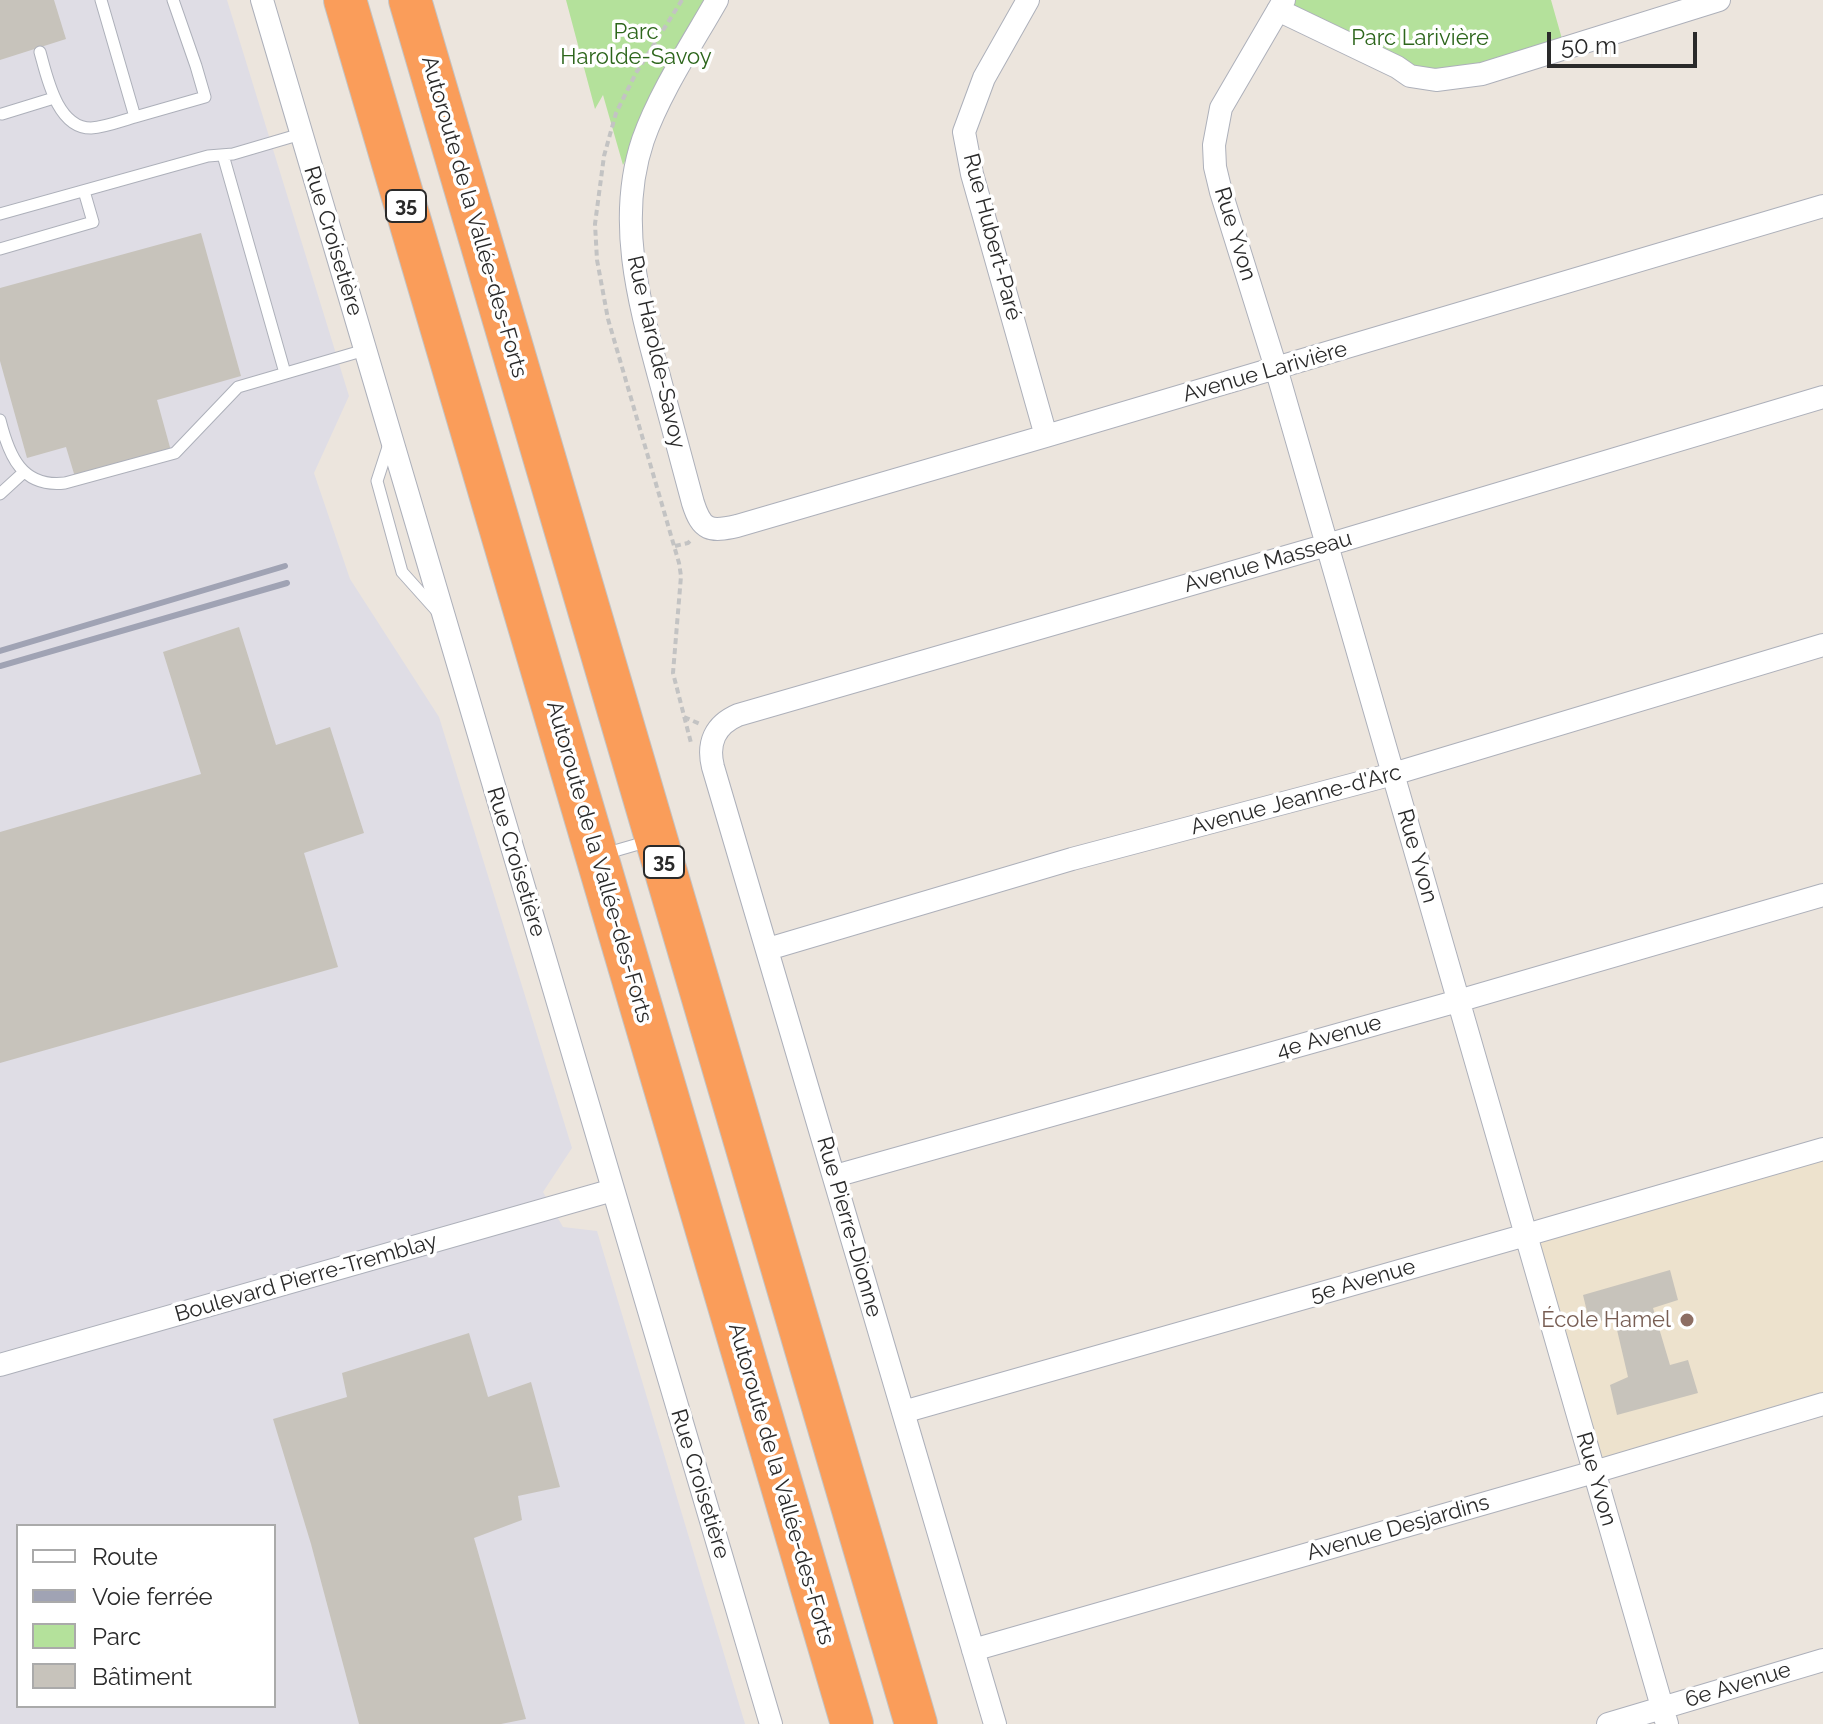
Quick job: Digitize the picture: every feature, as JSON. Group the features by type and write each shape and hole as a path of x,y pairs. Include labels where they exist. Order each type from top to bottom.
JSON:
{"highway":[{"name":"Autoroute de la Vallée-des-Forts","path":"345,0 852,1724"},
{"name":"Autoroute de la Vallée-des-Forts","path":"410,0 916,1724"}],"street":[{"name":"Rue Croisetière","path":"262,0 771,1724"},
{"name":"Rue Harolde-Savoy","path":"706,527 693,503 653,354 635,276 630,217 638,159 649,124 717,0"},
{"name":"Rue Hubert-Paré","path":"1028,0 984,78 964,132 972,174 1046,436"},
{"path":"1281,5 1410,76 1436,80 1482,74 1719,0"},
{"name":"Rue Yvon","path":"1281,5 1221,108 1214,145 1215,167 1276,368 1664,1716"},
{"name":"Avenue Larivière","path":"706,527 719,530 737,526 1823,207"},
{"name":"Avenue Masseau","path":"708,727 738,715 1327,545 1823,397"},
{"name":"Avenue Jeanne-d'Arc","path":"768,949 1072,859 1393,774 1823,645"},
{"name":"Rue Pierre-Dionne","path":"708,727 711,756 995,1724"},
{"name":"4e Avenue","path":"835,1176 1823,895"},
{"name":"5e Avenue","path":"903,1412 1823,1149"},
{"name":"Boulevard Pierre-Tremblay","path":"0,1365 613,1190"},
{"name":"Avenue Desjardins","path":"973,1650 1823,1404"},
{"name":"6e Avenue","path":"1608,1724 1664,1716 1823,1660"}],"lane":[{"path":"101,0 135,117"},
{"path":"40,52 54,98 63,113 82,127 106,125 205,97 173,0"},
{"path":"2,114 54,98"},
{"path":"0,214 208,156 233,154 301,134"},
{"path":"223,155 285,373"},
{"path":"0,249 93,222 84,191"},
{"path":"0,420 10,452 24,472 41,482 54,485 65,483 175,453 238,387 365,350"},
{"path":"0,494 24,472"},
{"path":"597,856 657,839"}],"path":[{"path":"688,543 675,546 681,576 673,673 684,717 708,727"}],"shaded area":[{"path":"0,0 227,0 349,396 314,473 350,579 439,717 572,1148 543,1192 563,1227 597,1231 745,1724 0,1724"},
{"name":"École Hamel","path":"1823,1149 1823,1404 1594,1472 1526,1235"}],"green space":[{"name":"Parc Harolde-Savoy","path":"566,0 709,0 623,165 603,95 595,109"},
{"name":"Parc Larivière","path":"1284,0 1551,0 1564,46 1429,78"}],"building":[{"path":"0,0 54,0 66,39 0,60"},
{"path":"201,233 241,376 157,400 171,451 75,477 66,447 27,458 0,361 0,288"},
{"path":"239,627 276,745 330,727 364,833 304,853 338,967 0,1063 0,832 201,774 163,652"},
{"path":"1670,1270 1678,1300 1653,1308 1670,1365 1688,1360 1698,1393 1617,1415 1610,1385 1628,1377 1614,1317 1590,1324 1583,1295"},
{"path":"469,1333 488,1397 531,1382 560,1487 518,1496 522,1520 474,1538 526,1719 501,1724 359,1724 311,1544 273,1419 347,1397 342,1373"}],"railway":[{"path":"0,651 285,566"},
{"path":"0,666 287,583"}],"place":[{"name":"École Hamel","path":"1687,1320"}]}
